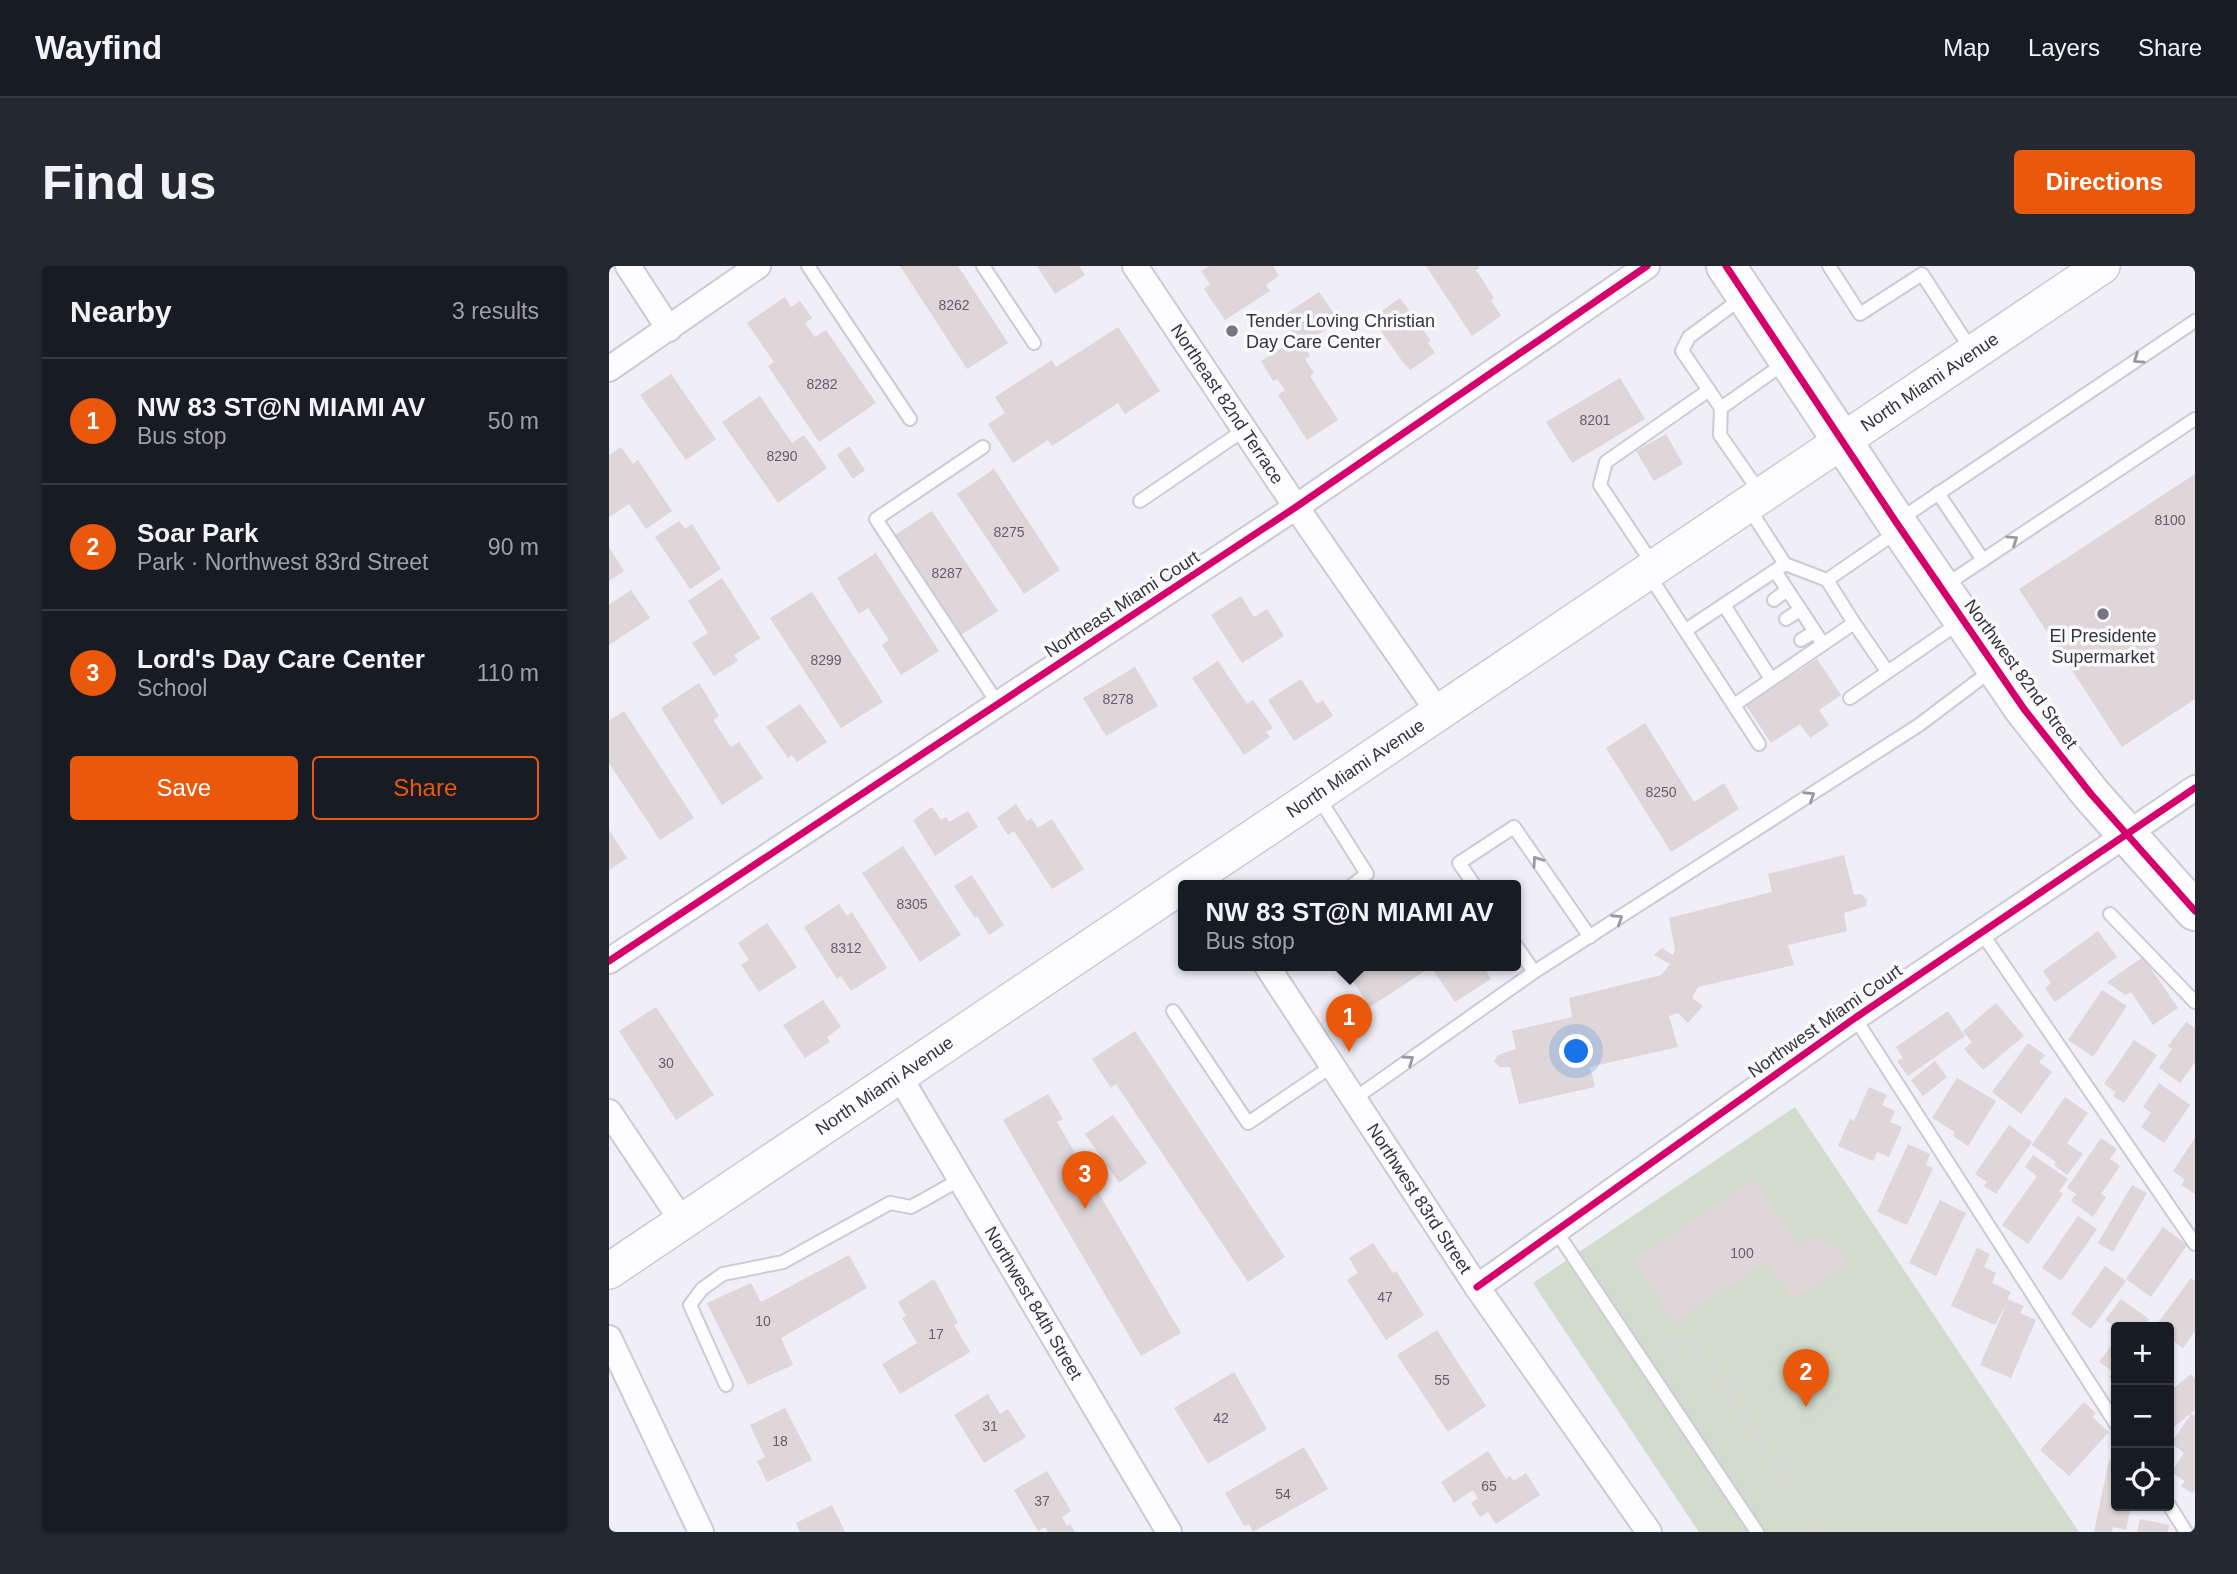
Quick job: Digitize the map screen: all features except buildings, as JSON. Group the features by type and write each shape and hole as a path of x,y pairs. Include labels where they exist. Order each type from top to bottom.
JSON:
{"main road":[{"name":"North Miami Avenue","path":"1209,878 1317,795 2102,266"},
{"name":"Northwest 82nd Street","path":"1736,281 1995,668 2056,751 2195,911"},
{"name":"North Miami Avenue","path":"609,1271 898,1074 1178,898"}],"street":[{"path":"628,266 669,329"},
{"path":"609,369 758,266"},
{"name":"Northeast 82nd Terrace","path":"1135,266 1296,507 1439,713"},
{"name":"Northeast Miami Court","path":"609,961 1296,507 1647,266"},
{"name":"Northwest Miami Court","path":"1477,1287 1855,1018 2195,788"},
{"name":"Northwest 83rd Street","path":"1269,971 1477,1287 1649,1532"},
{"name":"Northwest 84th Street","path":"898,1074 1169,1532"},
{"path":"609,1112 683,1221"},
{"path":"609,1338 701,1532"}],"lane":[{"path":"808,266 909,419"},
{"path":"983,266 1034,343"},
{"path":"1829,266 1860,314 1922,274 1973,352"},
{"path":"1736,281 1689,337 1682,351 1721,408 1720,435 1754,499 1787,590 1823,644"},
{"path":"1827,580 1938,493 2195,321"},
{"path":"1721,408 1788,360"},
{"path":"1709,390 1606,462 1600,485 1686,630 1759,744"},
{"path":"1941,588 2195,419"},
{"path":"1140,500 1244,430"},
{"path":"983,447 876,519 998,704"},
{"path":"1938,493 1983,560"},
{"path":"1686,630 1780,568 1827,580 1887,671"},
{"path":"1774,600 1787,590"},
{"path":"1724,605 1737,625 1755,640 1764,666 1772,679"},
{"path":"1786,619 1800,610"},
{"path":"1737,625 1748,617"},
{"path":"1850,698 1963,620"},
{"path":"1734,705 1854,623"},
{"path":"1801,640 1814,632"},
{"path":"1764,666 1775,658"},
{"path":"1354,1099 1534,972 1919,724 1995,668"},
{"path":"1317,795 1367,874 1358,880"},
{"path":"1471,880 1459,863 1514,827 1590,937"},
{"path":"2110,914 2195,1002"},
{"path":"1981,932 2195,1244"},
{"path":"1521,953 1534,972"},
{"path":"1173,1011 1248,1123 1332,1066"},
{"path":"1855,1018 2111,1416"},
{"path":"726,1385 690,1305 702,1289 723,1274 783,1262 890,1203 911,1207 961,1180"},
{"path":"1556,1231 1757,1532"},
{"path":"2172,1511 2186,1532"}],"path":[{"path":"1649,1352 1672,1338 1691,1341 1820,1532"},
{"path":"1989,1532 1999,1525"}],"shaded area":[{"path":"1795,1107 2079,1532 1699,1532 1533,1283"}],"cycle path":[{"path":"609,961 1296,507 1647,266"},
{"path":"1726,266 2024,709 2091,794 2195,911"},
{"path":"1477,1287 1855,1018 2195,788"}],"place":[{"name":"Tender Loving Christian Day Care Center","path":"1232,331"},
{"name":"El Presidente Supermarket","path":"2103,614"},
{"name":"NW 83 ST@N MIAMI AV","path":"1349,1052"},
{"name":"Lord's Day Care Center","path":"1085,1209"},
{"name":"Soar Park","path":"1806,1407"}]}
